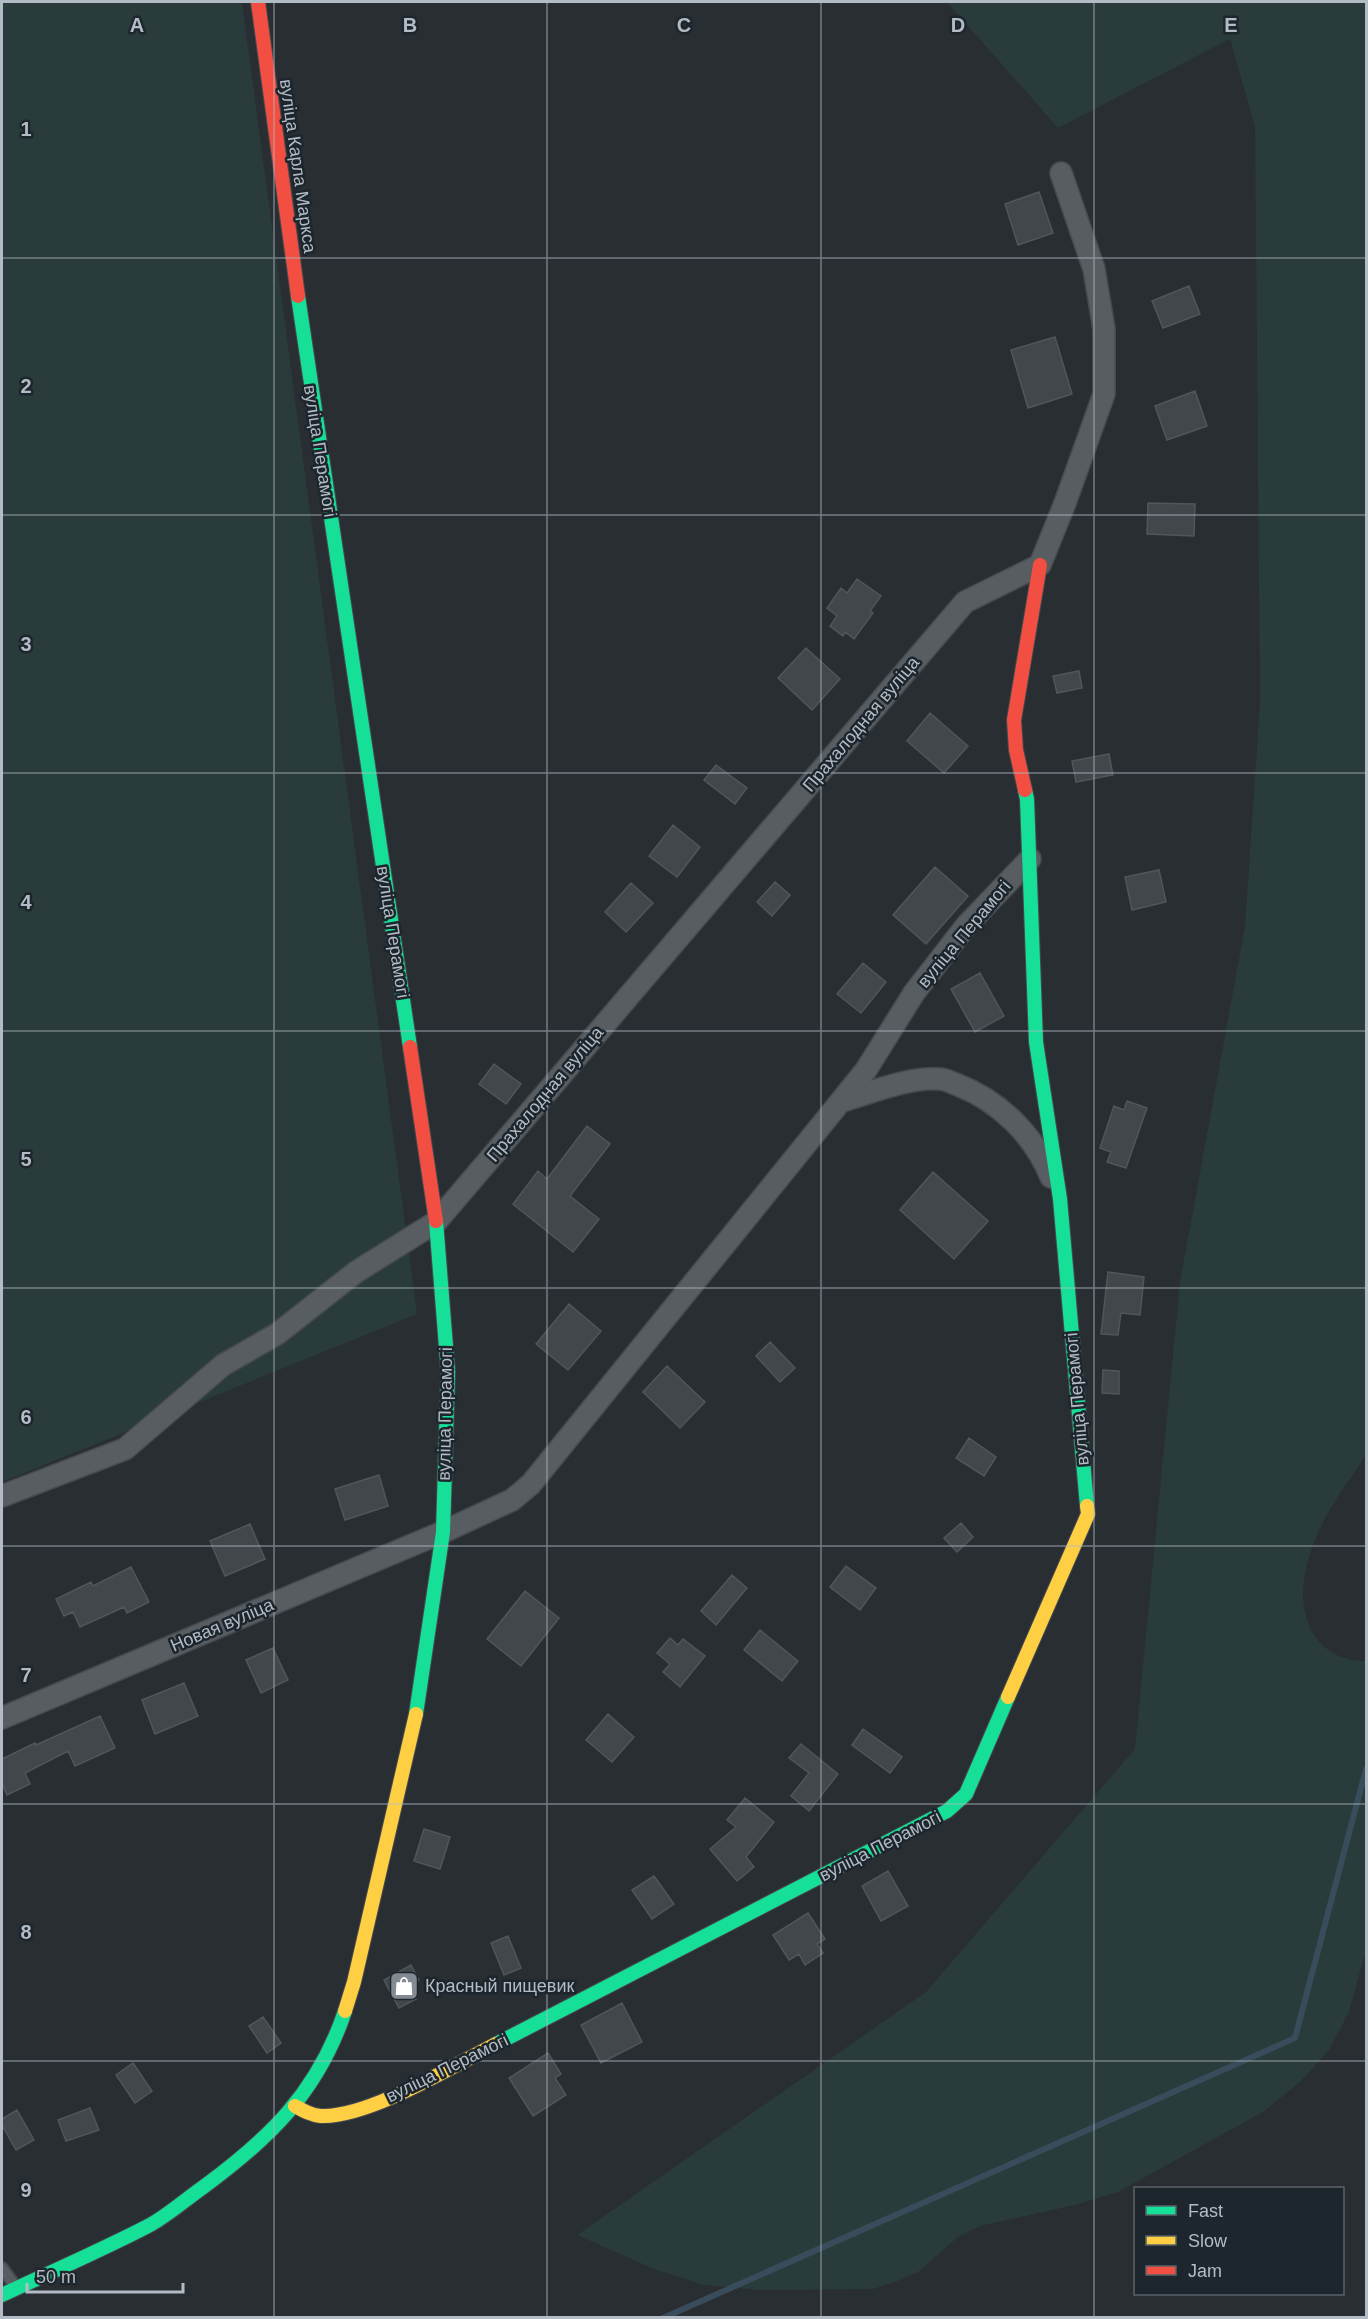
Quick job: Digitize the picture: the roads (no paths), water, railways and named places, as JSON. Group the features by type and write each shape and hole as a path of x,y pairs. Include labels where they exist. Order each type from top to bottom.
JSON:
{"street":[{"name":"вуліца Карла Маркса","path":"258,2 303,335"},
{"path":"1040,565 1104,394 1104,329 1094,269 1061,173"},
{"name":"вуліца Перамогі","path":"2,2295 152,2224 228,2169 261,2141 296,2106 322,2065 337,2034 354,1982 418,1705 443,1532 448,1372 436,1222 303,335"},
{"name":"вуліца Перамогі","path":"296,2106 310,2114 325,2116 348,2112 393,2097 947,1811 966,1794 1088,1514 1060,1199 1036,1042 1027,799 1016,750 1014,720 1040,565"},
{"name":"Прахалодная вуліца","path":"2,1496 125,1449 223,1365 277,1334 356,1272 436,1222 965,602 1040,565"},
{"name":"вуліца Перамогі","path":"443,1532 512,1500 531,1484 842,1101 866,1070 914,993 966,926 1030,859"},
{"name":"вуліца Перамогі","path":"842,1101 911,1081 942,1079 969,1089 1005,1113 1030,1139 1046,1164 1060,1199"},
{"name":"Новая вуліца","path":"2,1718 443,1532"}],"lane":[{"path":"2,2268 16,2288"}],"waterway":[{"path":"663,2318 1295,2038 1366,1769"}],"place":[{"name":"Красный пищевик","path":"404,1986"}]}
